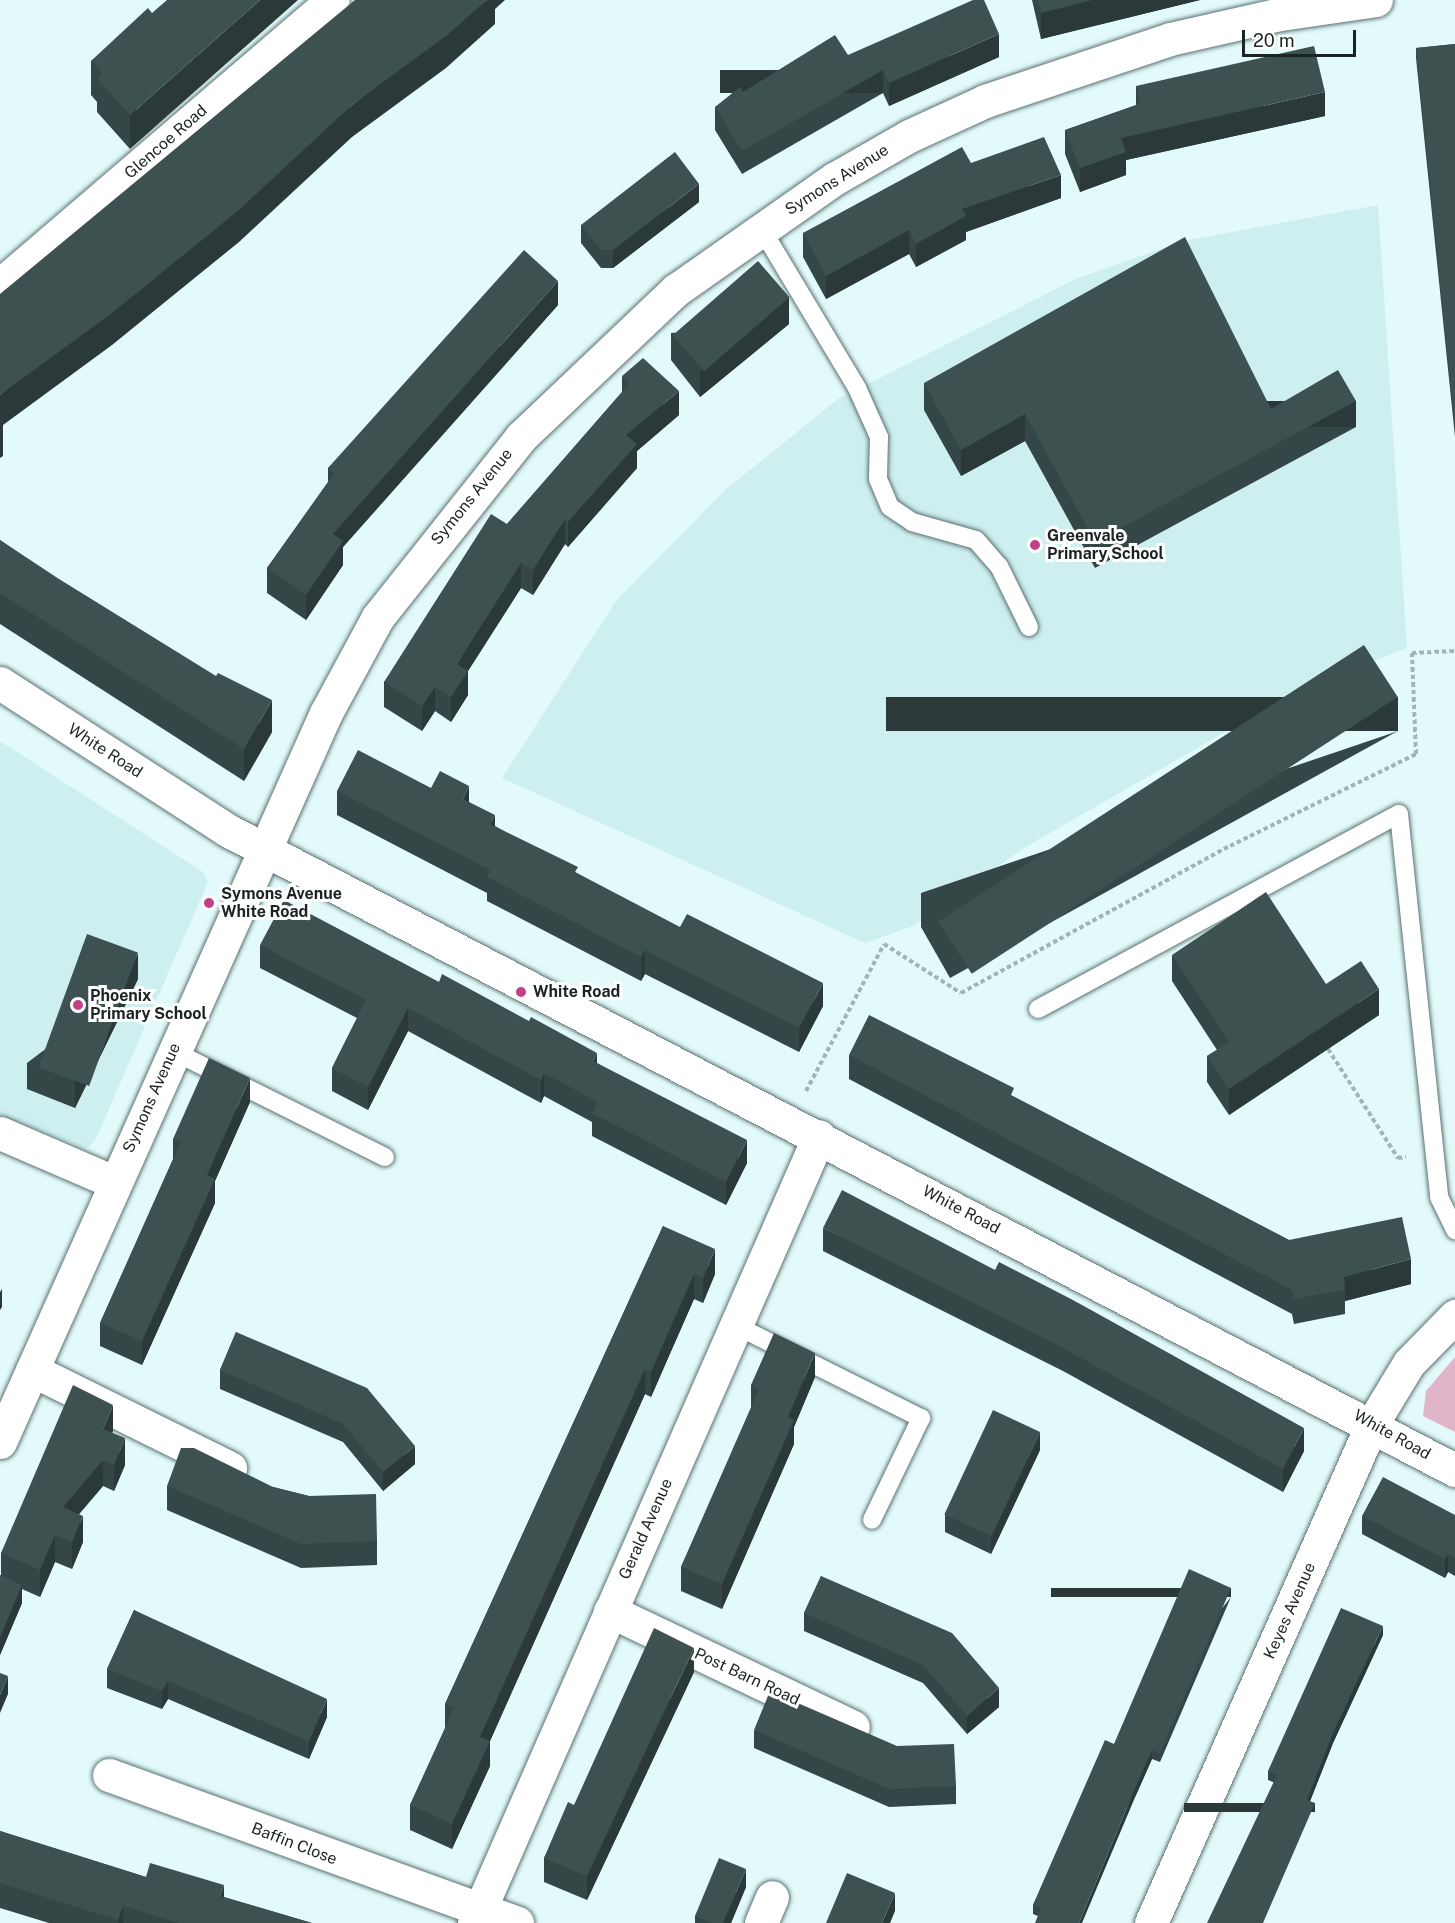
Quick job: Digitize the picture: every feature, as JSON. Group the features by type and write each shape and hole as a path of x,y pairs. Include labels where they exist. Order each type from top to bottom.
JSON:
{"street":[{"name":"Glencoe Road","path":"1,283 332,0"},
{"name":"Symons Avenue","path":"0,1442 114,1182 265,848 378,617 461,507 521,437 676,290 834,178 985,101 1170,39 1281,14 1376,0"},
{"name":"White Road","path":"0,683 200,814 1372,1424 1455,1470"},
{"path":"0,1133 114,1182"},
{"name":"Gerald Avenue","path":"477,1916 819,1136"},
{"name":"Keyes Avenue","path":"1151,1923 1372,1424 1409,1363 1455,1316"},
{"path":"32,1370 261,1484"},
{"name":"Post Barn Road","path":"610,1611 853,1727"},
{"name":"Baffin Close","path":"109,1775 477,1916 517,1923"}],"lane":[{"path":"761,228 857,388 879,437 878,479 890,507 922,526 976,540 999,566 1029,627"},
{"path":"1038,1009 1399,814 1439,1197 1455,1230"},
{"path":"174,1051 385,1157"},
{"path":"737,1326 921,1418 872,1520"}],"path":[{"path":"790,1121 884,944 961,993 1230,846 1416,754 1412,653 1455,651"},
{"path":"1328,1049 1398,1158 1436,1156"}],"shaded area":[{"name":"Greenvale Primary School","path":"1378,205 1407,648 1293,693 1024,848 913,926 865,943 502,778 616,601 725,490 838,399 1078,278 1183,241"},
{"name":"Phoenix Primary School","path":"0,741 203,872 208,882 95,1141 86,1149 0,1115"},
{"path":"1455,1357 1455,1432 1423,1416 1426,1391"}],"building":[{"path":"167,0 260,0 130,115 97,78 102,73 91,61 148,8 152,13"},
{"path":"355,0 487,0 446,36 352,105 239,210 112,313 0,395 0,294"},
{"path":"973,0 984,0 999,34 889,83 883,70 742,151 715,107 740,87 743,92 835,35 848,55"},
{"path":"1038,0 1092,0 1041,13"},
{"path":"1455,44 1455,428 1416,48"},
{"path":"1314,46 1325,92 1121,138 1126,152 1080,168 1065,130 1140,104 1136,86"},
{"path":"1044,137 1061,175 962,209 966,216 916,244 909,230 826,276 803,233 962,147 971,163"},
{"path":"675,152 699,184 613,250 601,250 581,225"},
{"path":"1185,237 1271,409 1338,370 1356,401 1095,542 1025,414 961,450 924,383"},
{"path":"524,250 558,281 333,534 343,541 306,595 267,568 334,474 328,468"},
{"path":"758,261 789,297 704,371 673,335"},
{"path":"643,358 679,391 626,435 637,444 568,522 565,519 533,570 521,563 457,664 468,671 451,697 435,687 422,706 384,682 491,514 507,524 629,384 622,376"},
{"path":"0,540 216,676 218,673 272,700 244,749 0,593"},
{"path":"1364,645 1398,697 972,974 938,922"},
{"path":"358,750 431,788 440,771 469,786 463,799 495,815 490,824 578,867 575,872 680,927 687,914 823,983 799,1028 645,950 641,957 487,877 490,870 337,791"},
{"path":"1266,892 1326,984 1361,961 1379,989 1229,1089 1207,1056 1229,1042 1172,955"},
{"path":"284,900 439,982 442,974 529,1021 531,1017 597,1053 593,1061 747,1140 726,1182 592,1113 598,1102 544,1073 541,1080 408,1008 368,1087 332,1068 366,1000 260,945"},
{"path":"87,934 138,952 89,1086 38,1067"},
{"path":"869,1015 1014,1088 1011,1095 1289,1240 1402,1217 1411,1259 1344,1277 1345,1290 1294,1299 1292,1290 849,1055"},
{"path":"209,1058 250,1078 207,1175 215,1179 142,1341 100,1323 181,1142 173,1139"},
{"path":"842,1190 995,1270 999,1262 1071,1299 1304,1428 1283,1469 1063,1348 823,1228"},
{"path":"663,1226 715,1249 703,1278 694,1274 651,1372 645,1369 480,1737 490,1741 452,1824 410,1805 454,1708 445,1704"},
{"path":"236,1332 367,1388 415,1446 383,1472 343,1424 220,1370"},
{"path":"774,1333 815,1353 788,1417 794,1420 722,1584 681,1567 759,1389 751,1385"},
{"path":"73,1385 113,1405 103,1429 125,1438 114,1465 103,1460 63,1507 83,1516 72,1542 55,1535 40,1570 1,1553"},
{"path":"993,1410 1040,1432 992,1536 944,1514"},
{"path":"181,1448 194,1448 273,1487 309,1496 376,1494 377,1541 301,1544 167,1486"},
{"path":"1383,1477 1455,1515 1455,1558 1448,1554 1445,1559 1362,1516"},
{"path":"1189,1569 1231,1588 1160,1753 1152,1750 1079,1923 1035,1923 1041,1908 1033,1905 1046,1875 1105,1740 1114,1744"},
{"path":"0,1575 22,1585 0,1637"},
{"path":"821,1576 952,1633 999,1688 967,1716 923,1665 804,1613"},
{"path":"1341,1608 1383,1626 1333,1733 1307,1800 1315,1803 1263,1923 1207,1923 1277,1775 1268,1771"},
{"path":"134,1610 327,1699 309,1741 168,1681 162,1691 107,1669"},
{"path":"654,1628 694,1648 587,1876 544,1858 568,1802 574,1805"},
{"path":"0,1673 8,1676 0,1695"},
{"path":"770,1691 897,1746 954,1744 956,1786 889,1789 754,1730"},
{"path":"0,1831 146,1877 150,1863 224,1885 220,1896 312,1923 179,1923 123,1906 118,1920 0,1883"},
{"path":"719,1858 746,1869 723,1923 713,1923 695,1916"},
{"path":"847,1873 895,1893 882,1923 826,1923"}],"place":[{"name":"Greenvale Primary School","path":"1035,545"},
{"name":"Symons Avenue White Road","path":"209,903"},
{"name":"White Road","path":"521,992"},
{"name":"Phoenix Primary School","path":"78,1005"}]}
